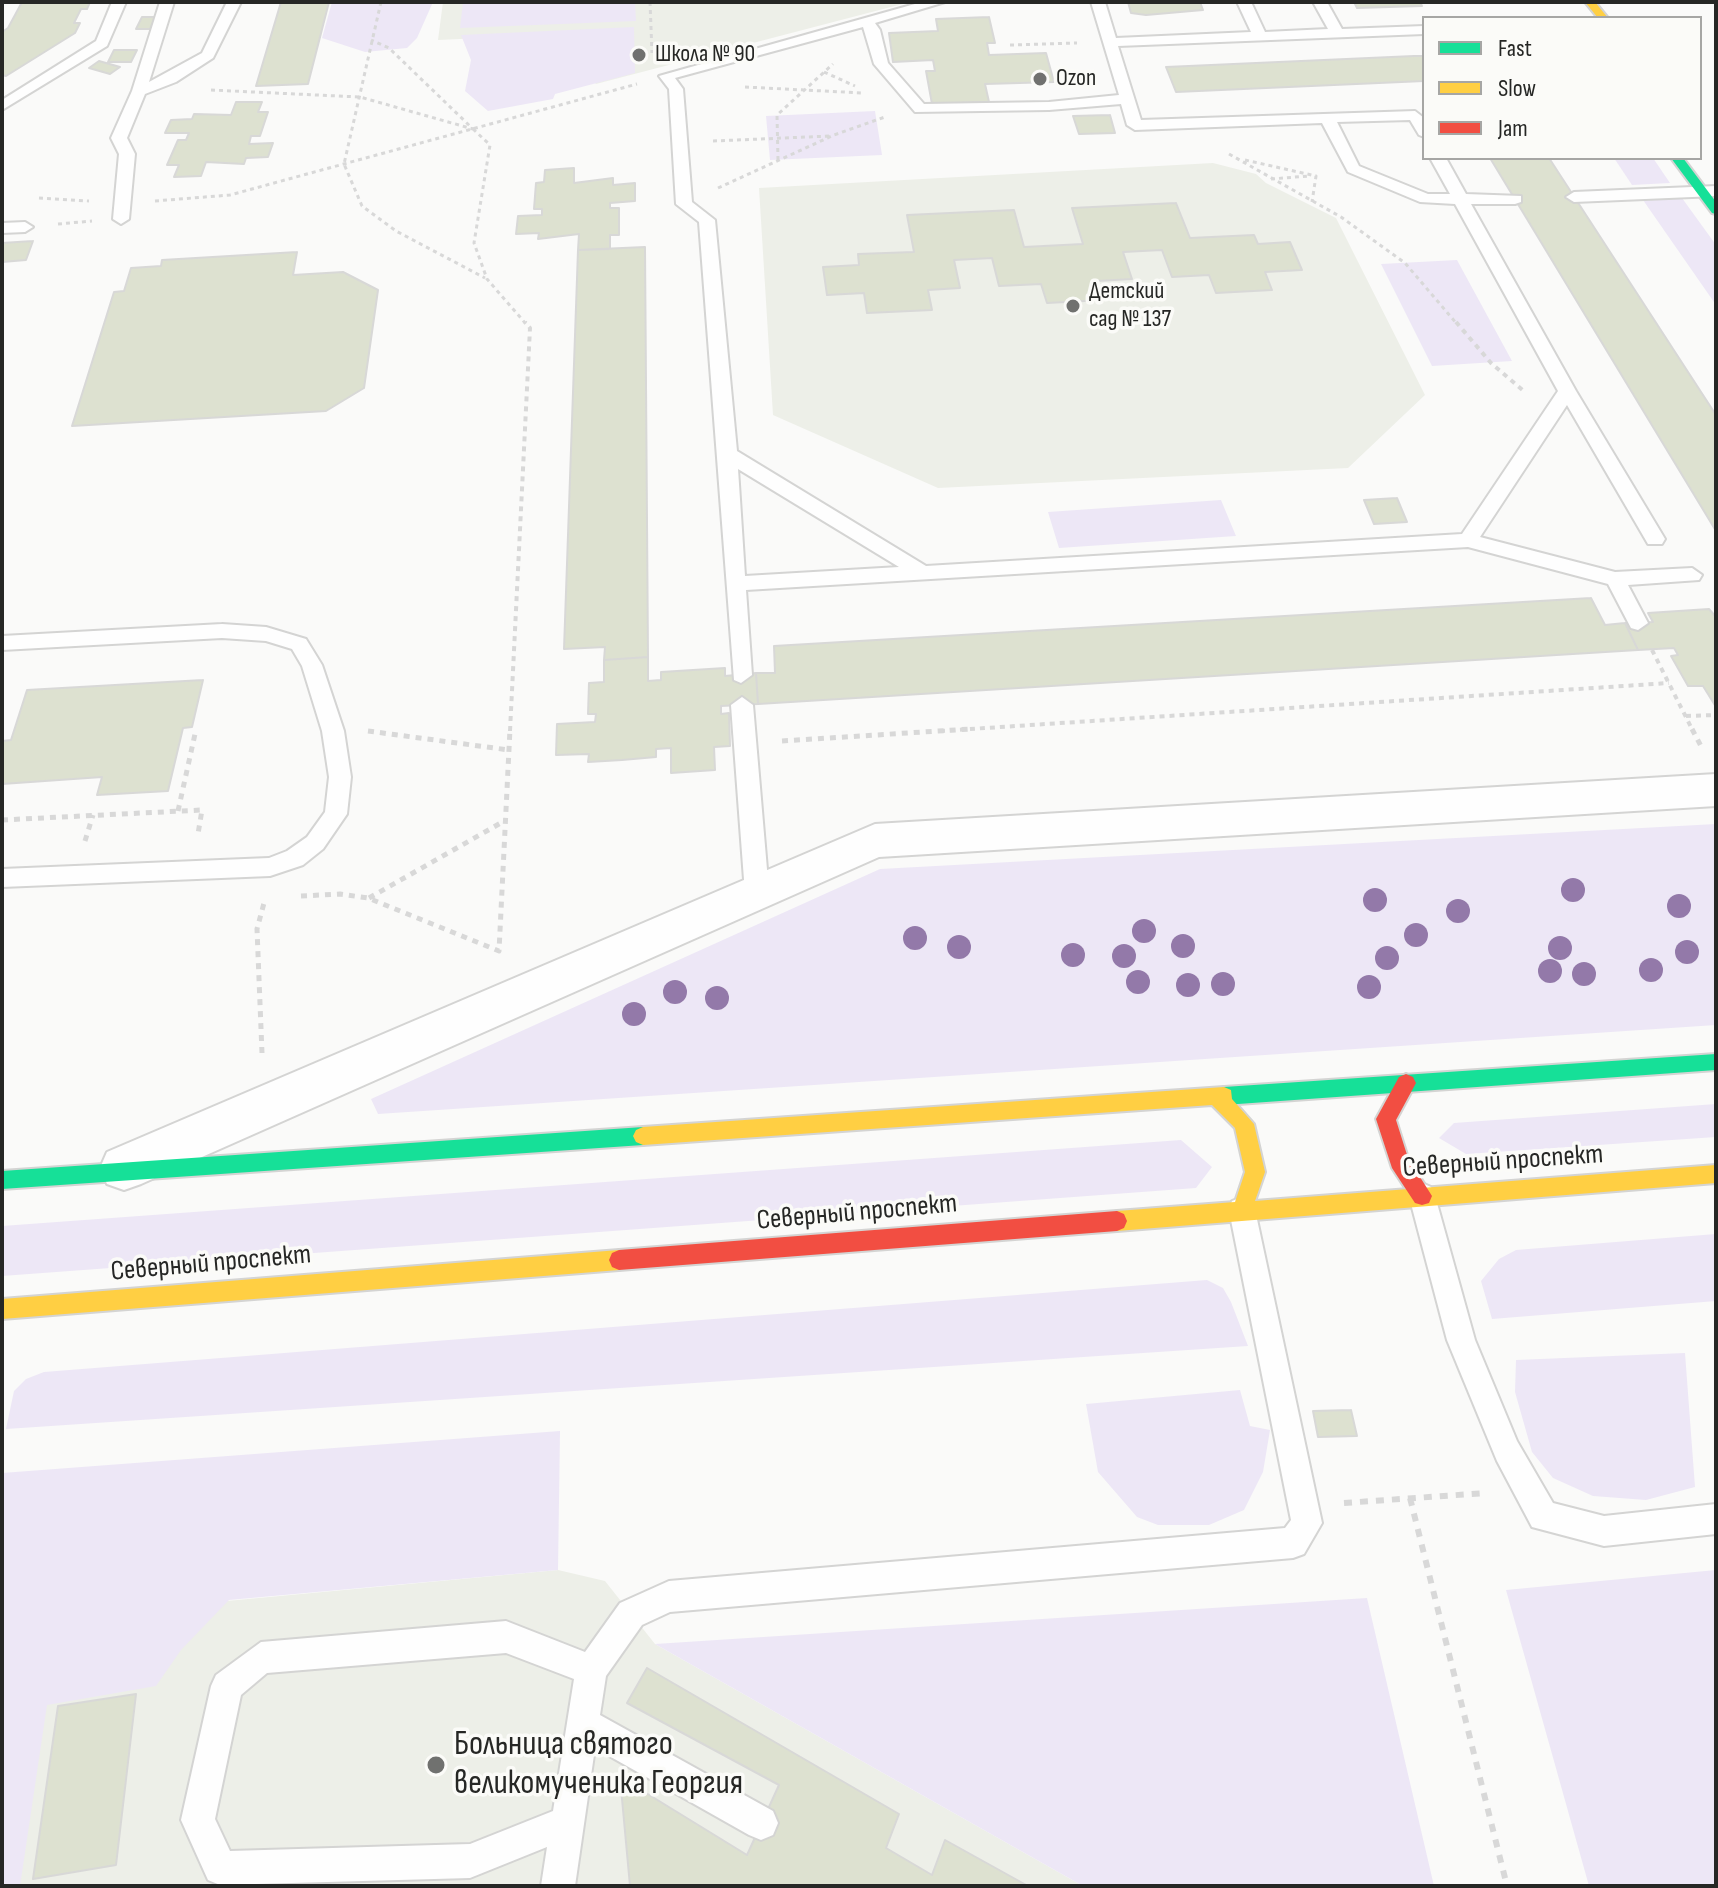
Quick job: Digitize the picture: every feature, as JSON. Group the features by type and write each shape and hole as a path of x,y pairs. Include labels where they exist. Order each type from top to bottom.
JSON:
{"main road":[{"path":"1679,160 1709,191 1716,210"},
{"path":"2,1180 1716,1062"},
{"path":"1406,1083 1386,1119 1399,1162 1422,1196"},
{"path":"1216,1096 1244,1124 1247,1136 1255,1172 1242,1210"},
{"name":"Северный проспект","path":"4,1314 1242,1210 1716,1174"}],"street":[{"path":"115,1173 875,841 1712,774"}],"lane":[{"path":"122,211 127,154 119,138 139,91 167,2"},
{"path":"139,91 171,79 208,55 234,2"},
{"path":"662,77 870,26 938,2"},
{"path":"1098,2 1135,125 1415,115 1422,128"},
{"path":"1244,2 1260,37"},
{"path":"1320,2 1337,33"},
{"path":"2,106 102,43 121,3"},
{"path":"870,26 881,64 920,109 1049,106 1125,99"},
{"path":"1110,42 1422,30"},
{"path":"662,77 676,89 684,204 707,220 728,454 741,675"},
{"path":"1327,117 1353,169 1426,199 1461,202 1515,199"},
{"path":"1439,160 1567,391 1655,539"},
{"path":"1574,197 1709,191"},
{"path":"2,228 25,227"},
{"path":"1468,540 1567,391"},
{"path":"728,454 925,574"},
{"path":"736,584 1468,540 1615,579 1692,575"},
{"path":"1615,579 1638,623"},
{"path":"2,643 222,631 266,634 299,644 312,665 333,731 340,777 336,814 315,843 295,858 270,867 2,878"},
{"path":"742,705 757,893"},
{"path":"1422,1196 1461,1340 1507,1451 1543,1516 1604,1531 1716,1519"},
{"path":"558,1886 591,1670 631,1614 669,1597 1293,1543 1307,1523 1242,1210"},
{"path":"567,1822 470,1861 220,1868 198,1820 227,1686 261,1658 506,1637 591,1670"},
{"path":"583,1723 761,1823"}],"path":[{"path":"295,896 340,894 368,898 499,951 530,328 487,279 396,231 362,206 344,164 381,2"},
{"path":"650,2 652,70 662,77"},
{"path":"778,160 777,115 870,26"},
{"path":"371,40 389,48 490,145 474,243 487,279"},
{"path":"1010,45 1110,42"},
{"path":"25,227 230,195 662,77 723,81 759,90 871,93 773,48"},
{"path":"171,79 224,93 360,97 473,129"},
{"path":"684,204 834,135 876,119 920,109"},
{"path":"680,142 834,135"},
{"path":"1228,153 1270,180 1341,217 1405,263 1491,363 1551,414"},
{"path":"1241,159 1316,176"},
{"path":"1270,180 1353,169"},
{"path":"1312,202 1316,176"},
{"path":"33,197 122,211"},
{"path":"1652,649 1712,774"},
{"path":"745,743 1669,683"},
{"path":"1686,716 1716,715"},
{"path":"333,731 434,737 509,750"},
{"path":"178,811 195,734"},
{"path":"2,820 202,810 197,840"},
{"path":"368,898 506,820"},
{"path":"250,898 265,897 257,929 262,1053"},
{"path":"1303,1505 1529,1491"},
{"path":"1410,1498 1507,1886"}],"shaded area":[{"path":"332,2 433,2 417,38 407,48 365,52 322,38"},
{"name":"Школа № 90","path":"443,2 910,2 596,84 548,35 438,40"},
{"path":"463,2 635,2 636,21 460,28"},
{"path":"634,27 635,73 555,94 553,99 488,111 465,91 471,60 461,35"},
{"path":"875,111 882,155 770,160 766,116"},
{"path":"1615,160 1654,160 1670,183 1632,185"},
{"name":"Детский сад № 137","path":"1213,163 1256,174 1266,183 1336,218 1425,395 1348,468 938,488 773,415 759,188"},
{"path":"1682,198 1716,245 1716,305 1643,200"},
{"path":"1457,260 1512,361 1432,366 1381,264"},
{"path":"1221,500 1236,536 1059,548 1048,512"},
{"path":"1716,824 1716,1025 378,1114 371,1099 880,869"},
{"path":"1716,1104 1716,1137 1466,1154 1439,1138 1454,1123"},
{"path":"1181,1140 1212,1167 1196,1188 2,1276 2,1226"},
{"path":"1716,1234 1716,1301 1492,1319 1481,1281 1499,1259 1516,1250"},
{"path":"1207,1280 1223,1288 1248,1346 6,1429 14,1391 26,1379 44,1372"},
{"path":"1685,1353 1695,1487 1646,1500 1593,1496 1553,1478 1532,1452 1515,1392 1516,1360"},
{"path":"1240,1390 1250,1426 1270,1430 1263,1472 1244,1510 1209,1525 1158,1525 1137,1517 1098,1472 1086,1404"},
{"path":"560,1431 558,1570 229,1600 181,1650 156,1686 47,1705 20,1886 2,1886 2,1473"},
{"name":"Больница святого великомученика Георгия","path":"558,1570 605,1581 655,1644 1083,1886 2,1886 2,1622"},
{"path":"1716,1570 1716,1886 1589,1886 1506,1590"},
{"path":"1367,1598 1434,1886 1083,1886 655,1644"}],"building":[{"path":"22,2 90,2 87,9 81,9 74,23 80,23 75,33 6,76 2,75 2,32 8,28"},
{"path":"281,2 329,2 308,84 256,86"},
{"path":"1128,2 1200,2 1203,10 1146,15 1131,13"},
{"path":"1354,2 1420,2 1422,6 1357,8"},
{"path":"142,17 156,17 150,29 136,29"},
{"path":"989,17 995,43 987,43 989,55 1046,53 1054,82 985,84 989,102 932,104 926,71 935,71 933,60 893,62 889,33 938,31 936,19"},
{"path":"114,50 137,50 131,62 108,62"},
{"path":"1422,56 1422,81 1176,92 1166,67"},
{"path":"99,61 120,67 110,74 89,68"},
{"path":"236,102 262,102 258,112 268,112 260,136 251,136 249,144 273,143 268,157 246,158 244,164 206,162 201,176 174,177 179,165 167,165 178,140 186,140 189,133 165,133 171,120 192,119 194,114 231,115"},
{"path":"1110,115 1115,133 1079,134 1073,116"},
{"path":"1491,160 1550,160 1716,415 1716,531"},
{"path":"574,168 574,183 613,178 613,185 635,183 635,201 610,203 610,208 619,208 619,235 610,235 610,249 578,250 579,234 538,239 539,233 516,234 518,216 542,215 542,209 534,209 536,183 544,182 545,170"},
{"path":"1176,203 1190,238 1254,235 1258,244 1290,242 1302,270 1265,272 1272,290 1216,293 1209,275 1172,277 1162,250 1123,252 1132,279 1097,281 1103,300 1047,303 1041,284 999,286 992,258 954,260 960,288 928,290 932,310 867,313 864,293 827,295 823,267 859,265 858,254 914,252 907,215 1014,210 1024,247 1083,244 1072,208"},
{"path":"33,241 26,260 2,262 2,243"},
{"path":"645,247 648,657 604,660 605,647 564,649 578,250"},
{"path":"297,252 293,275 343,272 378,290 364,388 326,411 72,426 114,292 124,291 131,268 161,266 162,260"},
{"path":"1397,498 1407,522 1374,524 1364,500"},
{"path":"1591,598 1605,625 1625,623 1638,650 758,704 756,673 775,673 774,646"},
{"path":"1709,609 1716,617 1716,707 1703,686 1688,686 1671,656 1678,655 1674,648 1638,650 1625,623 1653,622 1648,613"},
{"path":"648,657 648,681 661,680 661,672 725,668 725,676 756,673 758,704 721,706 721,714 729,713 730,746 714,747 715,770 671,773 671,748 656,749 656,757 622,760 588,762 589,754 556,755 557,724 595,722 596,714 588,714 589,683 604,682 604,660"},
{"path":"203,680 192,727 183,728 168,791 97,795 102,777 2,784 2,741 11,740 27,690"},
{"path":"1351,1410 1357,1436 1318,1437 1313,1411"},
{"path":"647,1668 899,1814 886,1848 932,1875 945,1840 1028,1886 630,1886 620,1777 747,1855 779,1785 627,1703"},
{"path":"136,1694 116,1865 33,1879 58,1706"}],"traffic: fast":[{"path":"1678,160 1716,210"},
{"path":"1224,1096 1716,1062"},
{"path":"2,1180 643,1136"}],"traffic: slow":[{"path":"1590,2 1601,16"},
{"path":"1216,1096 1244,1124 1255,1172 1242,1210"},
{"path":"643,1136 1224,1096"},
{"path":"1117,1221 1716,1174"},
{"path":"2,1309 619,1260"}],"traffic: jam":[{"path":"1406,1083 1386,1119 1399,1162 1422,1196"},
{"path":"619,1260 1117,1221"}],"place":[{"name":"Школа № 90","path":"639,55"},
{"name":"Ozon","path":"1040,79"},
{"name":"Детский сад № 137","path":"1073,306"},
{"name":"Больница святого великомученика Георгия","path":"436,1765"}]}
